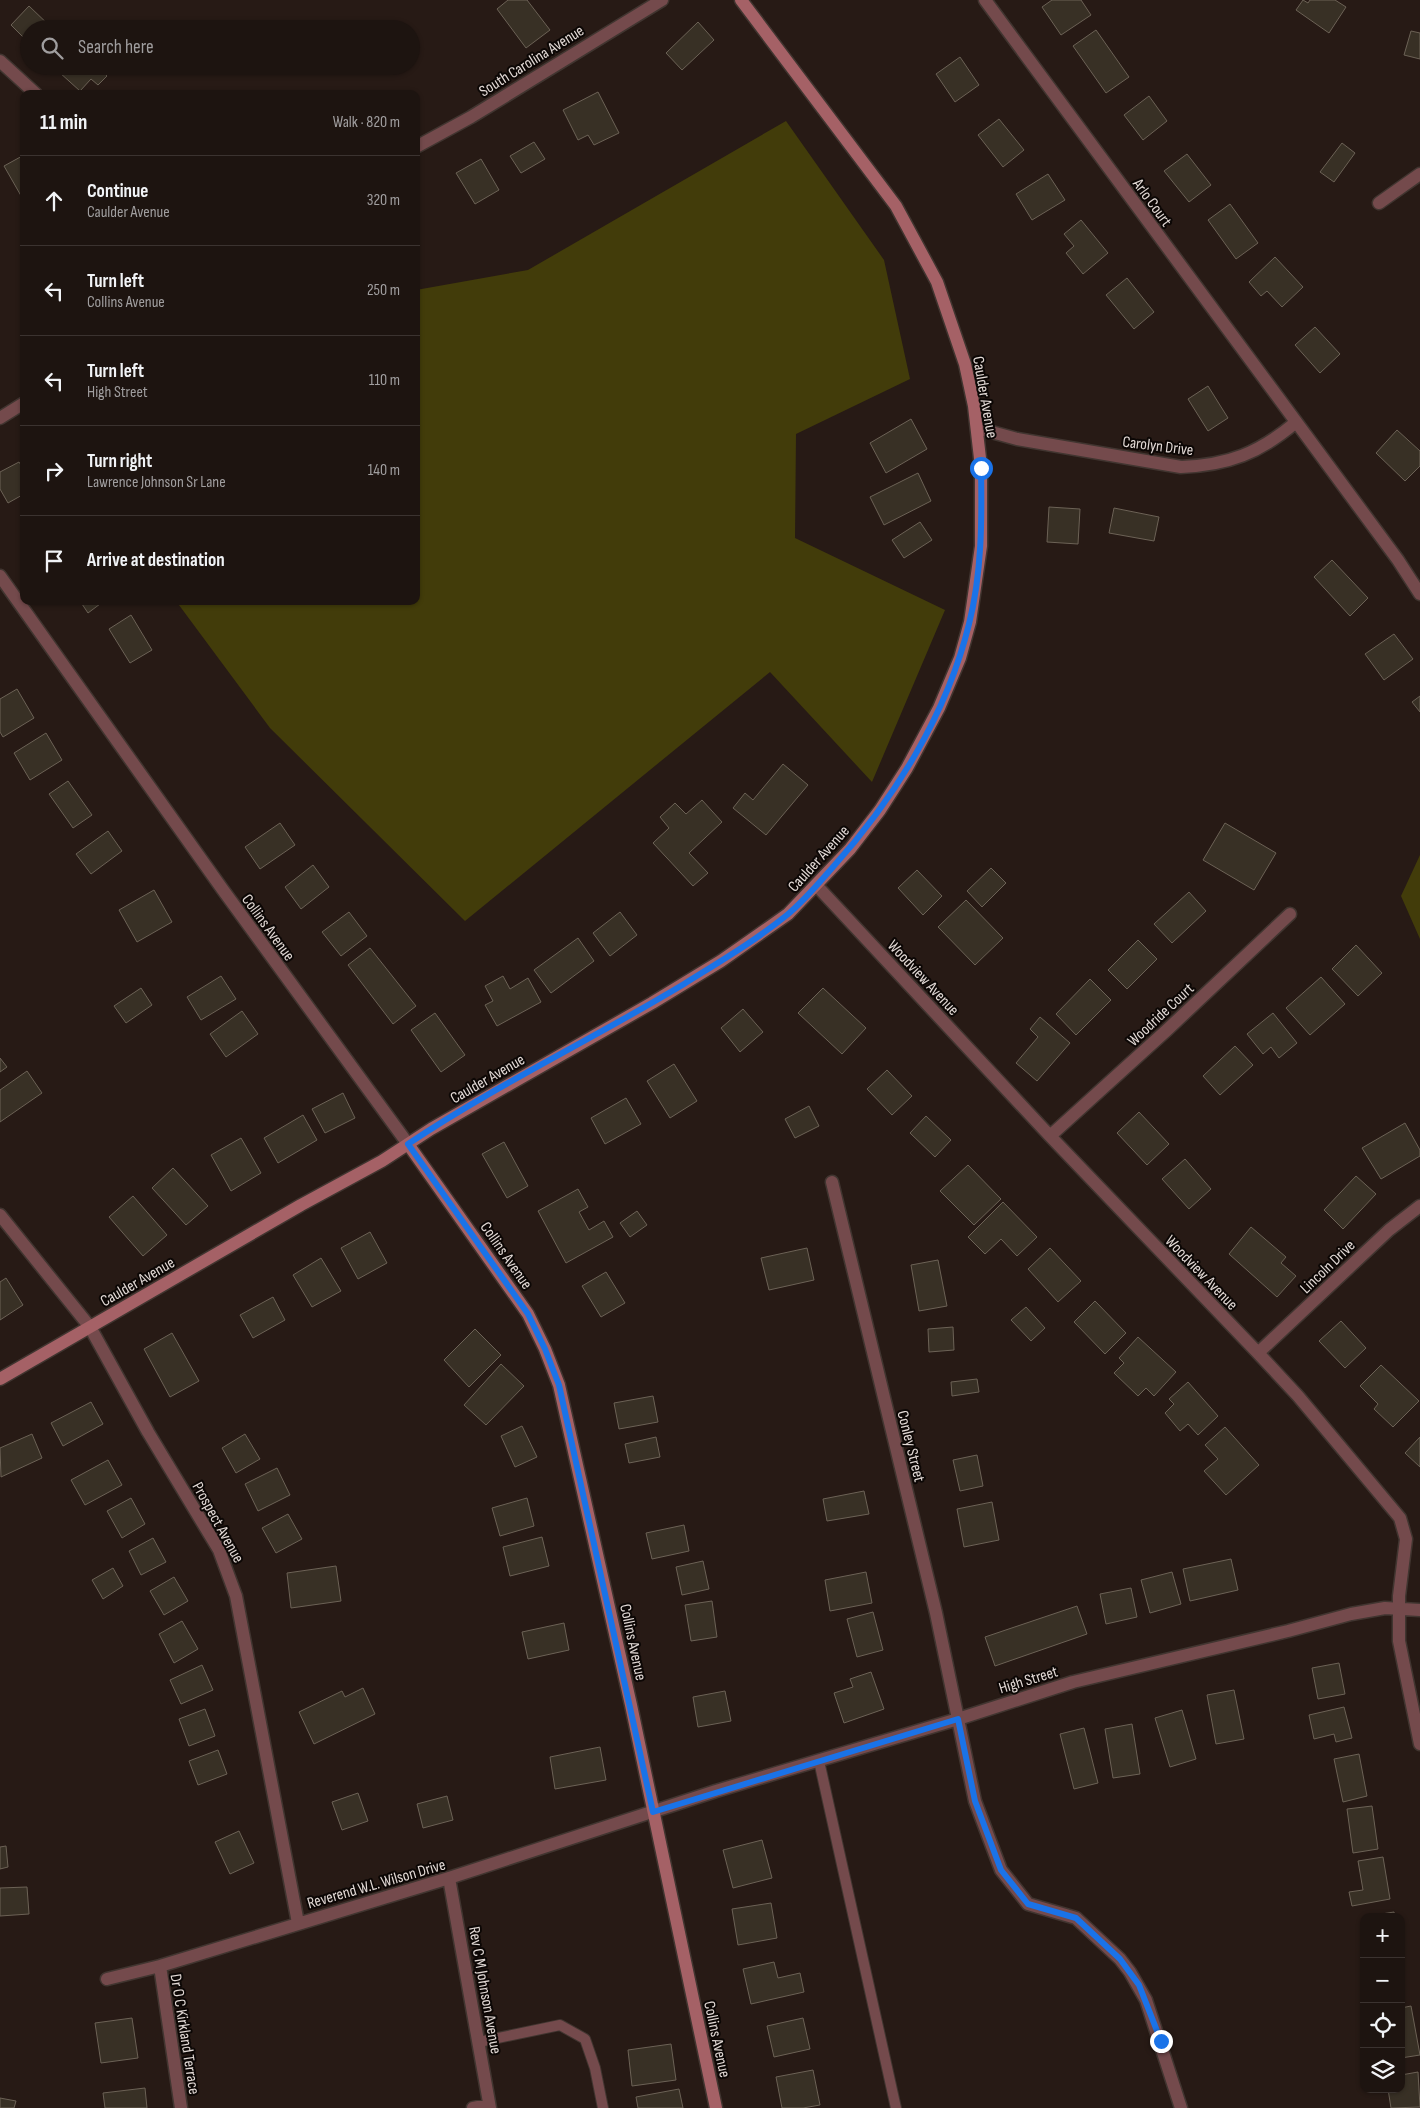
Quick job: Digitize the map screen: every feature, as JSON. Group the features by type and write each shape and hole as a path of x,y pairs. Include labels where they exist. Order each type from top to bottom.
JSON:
{"street":[{"name":"South Carolina Avenue","path":"420,145 471,117 662,0"},
{"name":"Caulder Avenue","path":"0,1379 382,1161 721,961 788,914 817,886 874,818 907,768 939,708 960,658 970,622 980,546 982,507 977,428 965,364 937,282 918,243 896,206 871,170 741,0"},
{"name":"Arlo Court","path":"985,0 1295,423"},
{"path":"0,61 32,90"},
{"path":"1379,203 1420,174"},
{"path":"0,418 20,406"},
{"name":"Carolyn Drive","path":"977,428 1017,439 1182,467 1206,466 1231,461 1254,452 1276,439 1295,423"},
{"path":"1295,423 1398,560 1420,594"},
{"name":"Collins Avenue","path":"0,576 4,592 408,1144 528,1314 545,1349 559,1385 716,2108"},
{"name":"Woodview Avenue","path":"817,886 1050,1136 1258,1352 1298,1396 1400,1518 1406,1539 1398,1607 1399,1641 1420,1744"},
{"name":"Woodride Court","path":"1050,1136 1182,1017 1290,914"},
{"name":"Conley Street","path":"832,1182 936,1613 975,1801 1001,1870 1028,1904 1076,1918 1120,1959 1130,1972 1146,2000 1181,2108"},
{"name":"Lincoln Drive","path":"1258,1352 1389,1230 1420,1206"},
{"name":"Prospect Avenue","path":"0,1215 90,1327 148,1432 207,1529 229,1573 242,1624 298,1923"},
{"name":"High Street","path":"653,1812 1073,1682 1288,1631 1351,1614 1398,1607 1420,1610"},
{"name":"Reverend W.L. Wilson Drive","path":"107,1979 160,1966 449,1878 653,1812"},
{"name":"Rev C M Johnson Avenue","path":"449,1878 490,2107"},
{"name":"Dr O C Kirkland Terrace","path":"160,1966 181,2108"},
{"path":"473,2108 490,2107"}],"lane":[{"path":"819,1761 896,2108"},
{"path":"479,2042 560,2025 585,2039 596,2068 603,2108"}],"shaded area":[{"path":"786,121 884,260 910,379 796,434 795,538 945,610 872,782 770,672 465,921 270,728 179,605 420,605 420,289 528,270"},
{"path":"1420,855 1420,939 1401,896"}],"building":[{"path":"508,0 527,0 550,30 526,48 497,9"},
{"path":"1052,0 1081,0 1091,15 1061,35 1042,7"},
{"path":"1303,0 1308,3 1310,0 1335,0 1346,7 1329,33 1296,10"},
{"path":"29,6 44,20 20,20 20,34 11,25"},
{"path":"698,22 714,40 682,70 666,53"},
{"path":"1096,30 1129,77 1106,93 1073,46"},
{"path":"1411,31 1420,33 1420,59 1404,55"},
{"path":"960,57 979,85 955,102 936,74"},
{"path":"62,75 107,76 98,85 91,79 79,90"},
{"path":"598,92 619,133 594,145 588,135 578,140 563,110"},
{"path":"1149,96 1167,121 1143,140 1124,115"},
{"path":"999,119 1024,150 1003,167 978,135"},
{"path":"534,142 545,159 521,173 510,156"},
{"path":"1342,143 1355,153 1334,182 1320,172"},
{"path":"1187,154 1211,185 1189,202 1164,171"},
{"path":"20,157 20,194 4,166"},
{"path":"481,159 499,190 475,204 456,173"},
{"path":"1048,174 1065,200 1032,220 1016,194"},
{"path":"1230,204 1258,243 1236,259 1208,220"},
{"path":"1081,220 1108,253 1083,274 1066,253 1074,246 1064,234"},
{"path":"1275,257 1303,287 1282,307 1267,291 1261,296 1249,282"},
{"path":"1127,278 1154,312 1134,329 1106,295"},
{"path":"1315,327 1340,354 1320,373 1295,345"},
{"path":"1208,386 1228,418 1208,431 1188,399"},
{"path":"911,419 927,449 886,473 870,443"},
{"path":"1397,430 1420,451 1420,466 1405,481 1376,453"},
{"path":"19,462 20,464 20,496 8,503 0,489 0,472"},
{"path":"918,473 931,501 884,525 870,497"},
{"path":"1049,507 1080,509 1078,544 1047,542"},
{"path":"1114,508 1159,517 1154,541 1109,533"},
{"path":"920,522 932,540 904,558 892,540"},
{"path":"1332,560 1368,598 1350,616 1314,577"},
{"path":"83,605 99,605 88,613"},
{"path":"131,615 152,650 130,663 109,629"},
{"path":"1394,634 1413,659 1384,680 1365,654"},
{"path":"17,689 34,718 3,737 0,732 0,699"},
{"path":"1420,696 1420,712 1412,702"},
{"path":"46,733 62,760 30,780 14,753"},
{"path":"783,764 808,785 766,835 733,808 745,793 753,800"},
{"path":"68,781 92,815 73,828 49,794"},
{"path":"702,800 722,822 689,853 708,873 693,886 653,843 669,828 660,817 675,803 686,814"},
{"path":"280,823 295,845 260,869 245,847"},
{"path":"1225,823 1276,853 1254,890 1203,860"},
{"path":"108,831 122,851 91,874 76,854"},
{"path":"313,865 329,887 301,909 285,887"},
{"path":"991,868 1006,883 982,907 967,891"},
{"path":"917,870 942,896 923,915 898,888"},
{"path":"154,890 172,922 137,942 119,910"},
{"path":"1189,892 1206,911 1172,943 1154,924"},
{"path":"966,900 1003,938 975,965 938,927"},
{"path":"349,912 367,936 341,956 322,932"},
{"path":"620,912 637,935 610,956 593,933"},
{"path":"578,938 594,961 551,993 534,970"},
{"path":"1138,940 1157,959 1127,989 1108,970"},
{"path":"1356,945 1382,973 1358,996 1332,969"},
{"path":"370,948 416,1006 393,1024 348,965"},
{"path":"221,976 236,999 201,1020 187,997"},
{"path":"503,976 510,989 528,978 541,1002 497,1026 485,1005 493,1001 485,986"},
{"path":"1321,977 1345,1004 1310,1035 1286,1008"},
{"path":"1090,979 1111,1000 1076,1035 1056,1014"},
{"path":"141,988 152,1005 126,1023 114,1006"},
{"path":"823,988 866,1028 842,1054 798,1013"},
{"path":"743,1009 763,1032 740,1052 721,1028"},
{"path":"242,1011 258,1034 226,1057 210,1034"},
{"path":"435,1013 465,1055 441,1072 411,1030"},
{"path":"1273,1013 1297,1043 1279,1058 1271,1047 1263,1054 1247,1034"},
{"path":"1040,1017 1070,1043 1037,1081 1016,1063 1038,1037 1030,1029"},
{"path":"1235,1046 1253,1065 1220,1095 1203,1076"},
{"path":"0,1058 7,1067 0,1072"},
{"path":"674,1064 697,1101 670,1118 647,1081"},
{"path":"887,1070 912,1096 892,1115 867,1089"},
{"path":"27,1071 42,1093 0,1122 0,1090"},
{"path":"343,1093 355,1118 325,1133 312,1109"},
{"path":"626,1098 641,1124 605,1144 591,1118"},
{"path":"809,1106 819,1126 795,1138 785,1119"},
{"path":"1139,1112 1169,1144 1147,1165 1117,1133"},
{"path":"303,1115 317,1140 278,1163 264,1138"},
{"path":"926,1116 951,1140 935,1157 910,1133"},
{"path":"1405,1123 1420,1150 1420,1156 1381,1179 1362,1148"},
{"path":"241,1138 261,1173 231,1191 211,1155"},
{"path":"504,1142 528,1186 507,1198 482,1154"},
{"path":"1185,1159 1211,1189 1189,1209 1162,1179"},
{"path":"968,1165 1001,1199 974,1225 940,1191"},
{"path":"173,1168 208,1206 186,1225 152,1188"},
{"path":"1356,1176 1376,1194 1343,1229 1324,1210"},
{"path":"578,1189 588,1207 579,1212 589,1230 604,1221 613,1237 566,1263 538,1211"},
{"path":"133,1196 167,1235 143,1256 109,1217"},
{"path":"1003,1202 1037,1237 1017,1256 1001,1239 985,1254 968,1237"},
{"path":"637,1211 647,1225 630,1237 620,1223"},
{"path":"1251,1227 1286,1257 1281,1263 1296,1276 1277,1297 1229,1254"},
{"path":"370,1232 387,1263 358,1279 341,1248"},
{"path":"807,1248 814,1280 769,1290 761,1258"},
{"path":"1050,1248 1081,1281 1058,1302 1028,1269"},
{"path":"321,1258 341,1291 312,1307 293,1275"},
{"path":"938,1260 947,1306 919,1311 911,1265"},
{"path":"606,1272 625,1303 601,1317 582,1286"},
{"path":"6,1278 23,1305 0,1320 0,1282"},
{"path":"273,1297 285,1320 253,1338 240,1315"},
{"path":"1095,1301 1126,1333 1105,1354 1074,1322"},
{"path":"1026,1307 1045,1328 1031,1341 1011,1320"},
{"path":"1341,1321 1366,1348 1345,1368 1319,1341"},
{"path":"953,1327 954,1350 929,1352 928,1329"},
{"path":"475,1329 501,1355 469,1387 444,1360"},
{"path":"172,1333 199,1381 170,1397 144,1349"},
{"path":"1138,1337 1176,1372 1154,1396 1146,1388 1138,1396 1114,1373 1124,1363 1119,1358"},
{"path":"501,1364 524,1386 486,1425 464,1405"},
{"path":"1381,1365 1419,1401 1393,1427 1374,1409 1378,1404 1360,1386"},
{"path":"977,1379 979,1392 952,1396 951,1382"},
{"path":"1188,1382 1218,1416 1198,1435 1188,1424 1180,1431 1165,1413 1174,1404 1169,1399"},
{"path":"653,1396 658,1422 619,1429 614,1403"},
{"path":"91,1402 103,1424 63,1446 51,1423"},
{"path":"522,1426 537,1457 515,1467 501,1436"},
{"path":"1225,1427 1259,1465 1226,1495 1204,1471 1218,1459 1205,1445"},
{"path":"32,1434 42,1458 1,1477 0,1448"},
{"path":"245,1434 260,1459 236,1473 222,1448"},
{"path":"656,1437 660,1457 629,1463 625,1444"},
{"path":"1420,1437 1420,1467 1405,1453"},
{"path":"977,1455 983,1486 960,1491 953,1460"},
{"path":"108,1460 122,1485 85,1505 71,1480"},
{"path":"277,1468 290,1495 258,1511 245,1484"},
{"path":"864,1491 869,1514 827,1521 823,1499"},
{"path":"131,1498 145,1524 122,1538 107,1511"},
{"path":"527,1498 534,1526 500,1536 492,1508"},
{"path":"992,1502 999,1540 964,1547 957,1509"},
{"path":"288,1514 302,1539 276,1553 262,1528"},
{"path":"684,1525 689,1551 652,1559 646,1533"},
{"path":"542,1537 549,1566 510,1576 503,1547"},
{"path":"153,1538 166,1562 141,1575 129,1551"},
{"path":"1231,1559 1238,1590 1190,1601 1183,1569"},
{"path":"703,1561 709,1589 682,1595 676,1567"},
{"path":"336,1566 341,1601 291,1608 287,1573"},
{"path":"113,1568 123,1586 103,1599 92,1580"},
{"path":"866,1572 872,1603 830,1611 825,1580"},
{"path":"1172,1572 1181,1604 1150,1613 1141,1580"},
{"path":"174,1577 188,1601 164,1615 150,1591"},
{"path":"1131,1588 1137,1617 1106,1624 1100,1594"},
{"path":"712,1601 717,1637 691,1641 685,1605"},
{"path":"1077,1606 1087,1634 995,1666 985,1637"},
{"path":"873,1612 883,1650 857,1657 847,1619"},
{"path":"182,1621 198,1649 174,1663 159,1634"},
{"path":"564,1623 569,1650 528,1659 522,1632"},
{"path":"1339,1663 1345,1694 1318,1699 1312,1668"},
{"path":"202,1665 213,1690 181,1704 170,1680"},
{"path":"871,1672 884,1709 844,1723 834,1693 853,1687 850,1679"},
{"path":"363,1688 375,1714 314,1744 299,1712 342,1691 345,1697"},
{"path":"1234,1690 1244,1739 1216,1744 1207,1695"},
{"path":"725,1691 731,1721 698,1727 693,1697"},
{"path":"1344,1707 1352,1738 1336,1742 1334,1734 1314,1739 1309,1715"},
{"path":"205,1709 215,1736 189,1746 179,1719"},
{"path":"1182,1710 1196,1759 1170,1767 1155,1718"},
{"path":"1132,1724 1140,1774 1113,1778 1105,1729"},
{"path":"1084,1728 1098,1783 1074,1789 1060,1734"},
{"path":"600,1747 606,1780 555,1789 550,1757"},
{"path":"218,1750 227,1774 198,1785 189,1761"},
{"path":"1359,1754 1367,1796 1343,1802 1334,1759"},
{"path":"358,1793 368,1821 342,1830 332,1802"},
{"path":"447,1796 453,1820 423,1828 417,1804"},
{"path":"1372,1806 1378,1849 1353,1853 1347,1809"},
{"path":"239,1831 254,1863 230,1874 215,1842"},
{"path":"762,1840 772,1878 733,1888 723,1850"},
{"path":"6,1846 8,1867 0,1869 0,1847"},
{"path":"1383,1857 1390,1899 1352,1906 1349,1892 1363,1890 1358,1861"},
{"path":"27,1887 29,1914 0,1916 0,1888"},
{"path":"771,1903 777,1938 738,1945 732,1909"},
{"path":"774,1962 778,1978 800,1973 804,1992 751,2004 743,1969"},
{"path":"1411,2006 1420,2055 1405,2057 1405,2048 1405,2007"},
{"path":"132,2018 138,2058 101,2063 95,2023"},
{"path":"803,2018 810,2049 774,2057 767,2026"},
{"path":"671,2044 676,2080 632,2086 628,2050"},
{"path":"813,2070 820,2105 803,2108 782,2108 776,2077"},
{"path":"1418,2072 1420,2107 1391,2108 1389,2093 1405,2093 1405,2074"},
{"path":"145,2088 147,2108 105,2108 103,2093"},
{"path":"679,2089 683,2108 638,2108 636,2097"},
{"path":"0,2098 16,2101 14,2108 0,2108"}],"route":[{"path":"981,468 982,507 976,585 970,622 960,658 939,708 907,768 880,810 850,849 817,886 788,914 721,961 408,1144 528,1314 545,1349 559,1385 631,1705 653,1812 958,1719 975,1801 1001,1870 1028,1904 1076,1918 1120,1959 1139,1985 1161,2041"}]}
